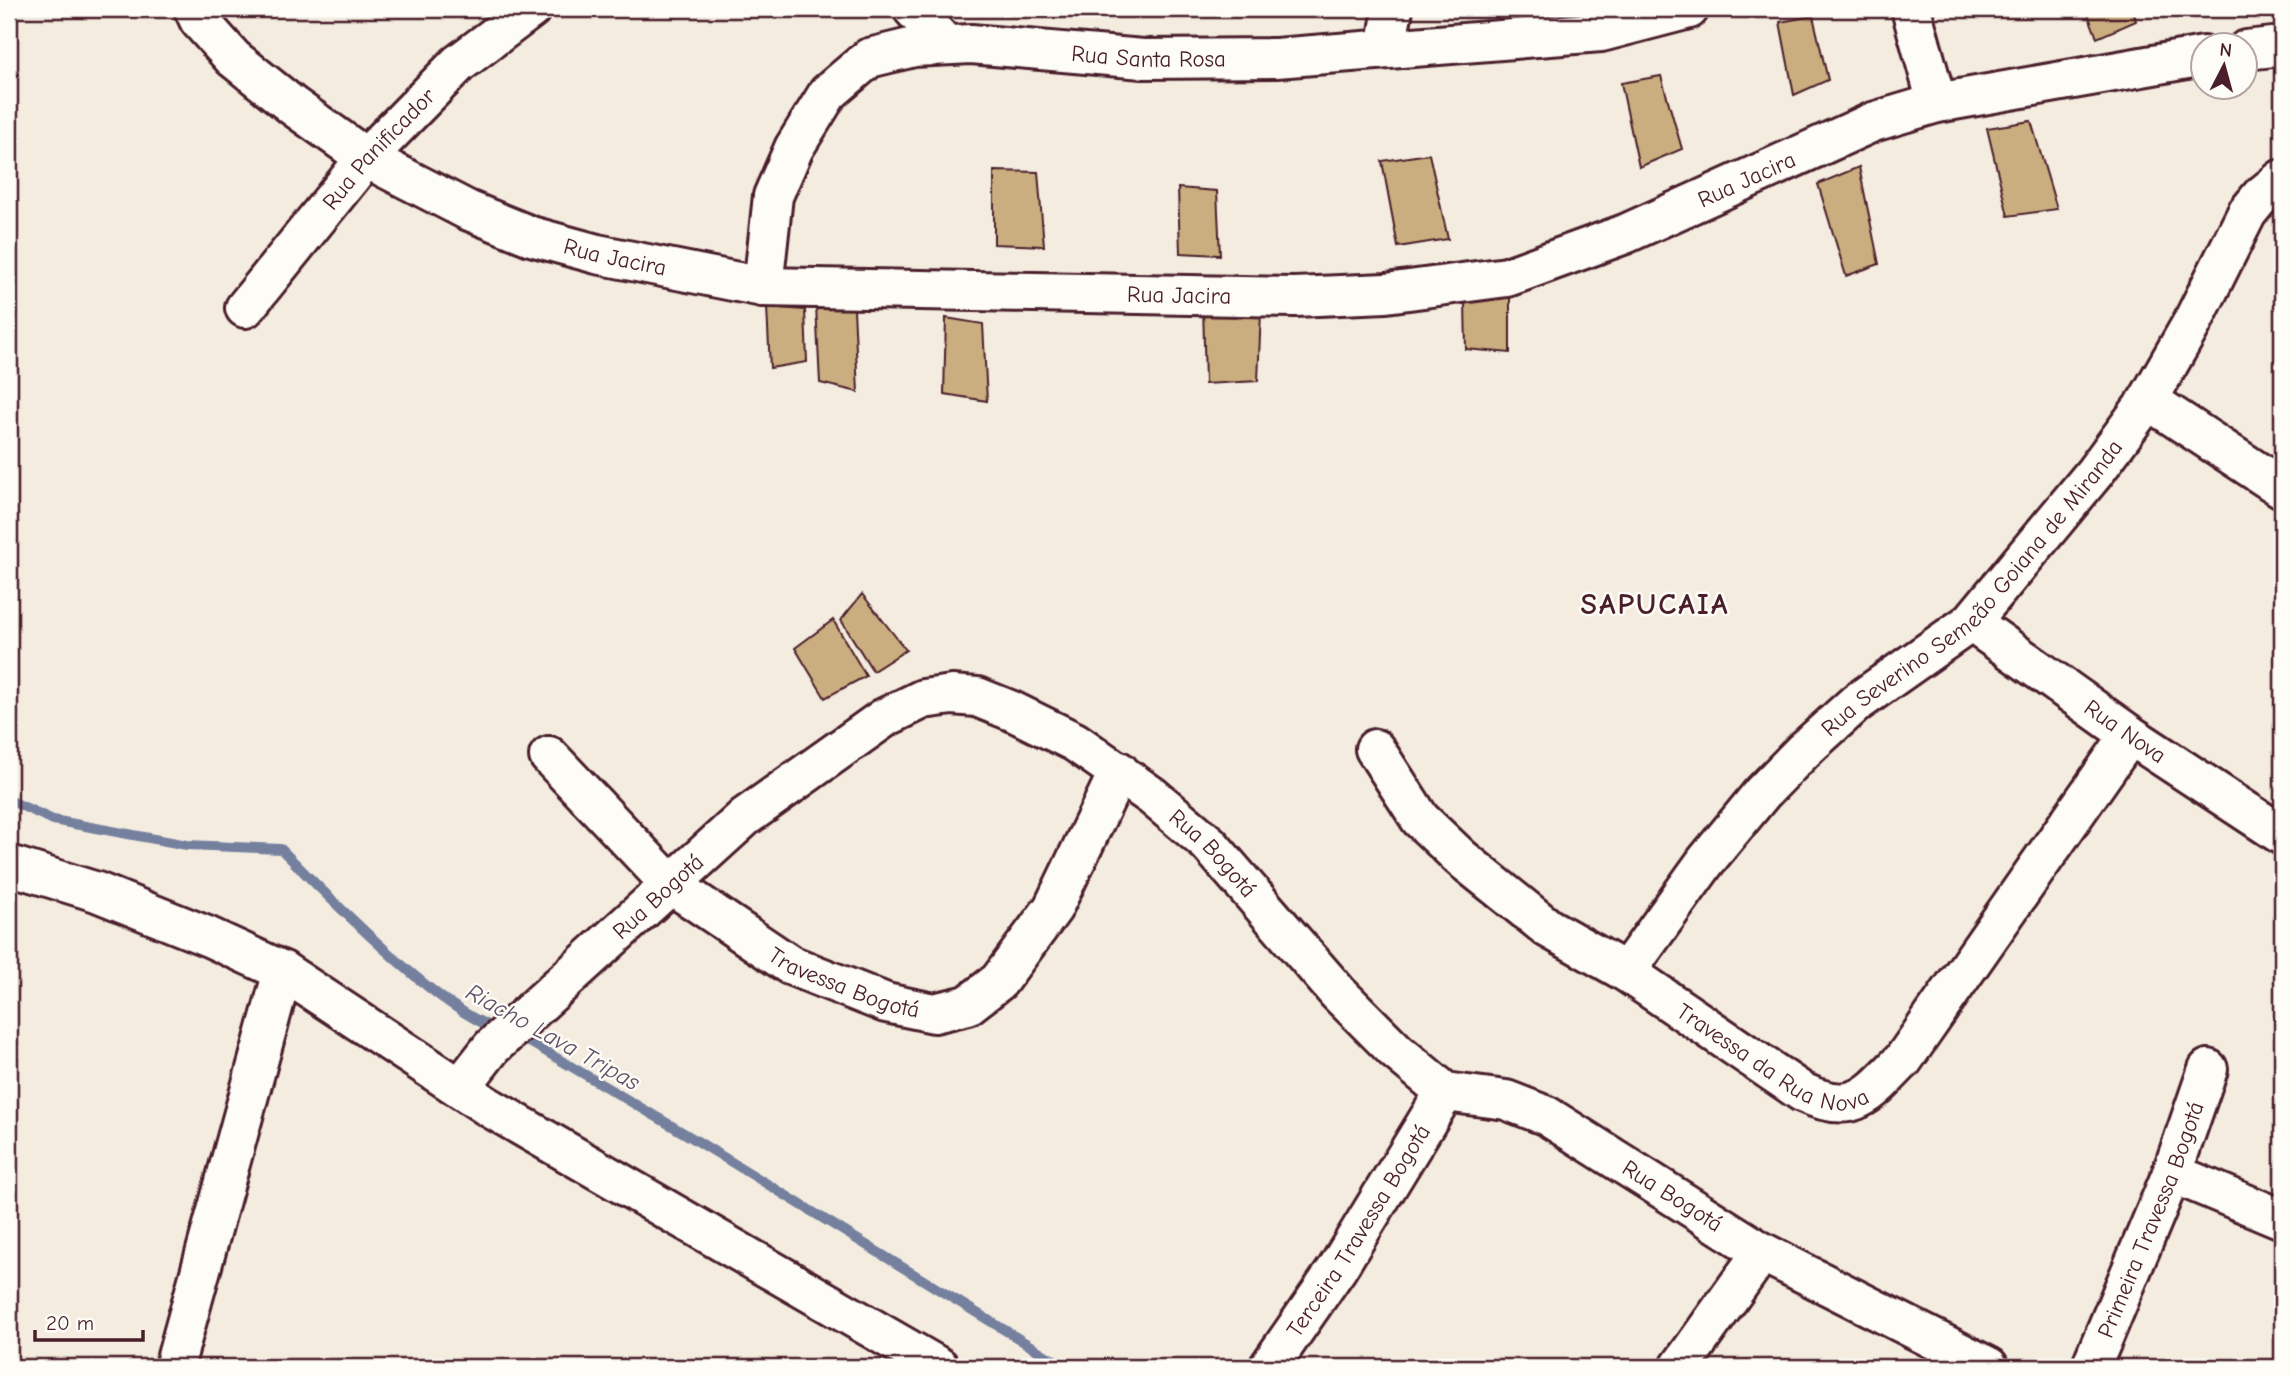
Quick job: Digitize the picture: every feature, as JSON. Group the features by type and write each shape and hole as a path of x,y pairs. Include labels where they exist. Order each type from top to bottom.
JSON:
{"street":[{"name":"Rua Jacira","path":"194,9 199,20 233,58 293,106 366,158 467,210 531,236 597,254 763,287 1295,297 1386,293 1507,277 1625,234 1873,122 1937,103 2190,58"},
{"name":"Rua Panificador","path":"245,308 366,158 458,64 531,9"},
{"path":"913,9 946,45"},
{"path":"1385,49 1393,9"},
{"name":"Rua Santa Rosa","path":"763,287 773,196 793,148 828,93 869,58 914,47 971,44 1143,59 1276,58 1601,32 1689,9"},
{"path":"1910,9 1937,103"},
{"path":"2260,48 2282,46"},
{"name":"Rua Severino Semeão Goiana de Miranda","path":"1626,972 1706,861 1762,793 1803,751 1856,702 1971,622 2095,472 2148,400 2192,323 2247,214 2261,195 2282,179"},
{"path":"2148,400 2282,488"},
{"name":"Rua Nova","path":"1971,622 2130,735 2282,835"},
{"name":"Rua Bogotá","path":"460,1088 492,1047 745,817 884,718 923,699 952,695 977,697 1075,742 1119,771 1209,844 1338,993 1396,1051 1445,1092 1506,1100 1547,1116 1762,1252 1989,1367"},
{"name":"Travessa da Rua Nova","path":"1375,749 1420,819 1461,858 1548,928 1626,972 1802,1092 1822,1102 1847,1104 1868,1096 1903,1060 2130,735"},
{"name":"Travessa Bogotá","path":"550,756 670,884 790,965 886,1003 934,1013 968,1005 999,981 1053,908 1119,771"},
{"path":"9,865 97,892 209,937 283,971 487,1106 939,1367"},
{"path":"176,1360 283,971"},
{"name":"Primeira Travessa Bogotá","path":"2091,1367 2172,1173 2207,1069"},
{"name":"Terceira Travessa Bogotá","path":"1269,1367 1337,1269 1445,1092"},
{"path":"2172,1173 2282,1219"},
{"path":"1680,1367 1762,1252"}],"building":[{"path":"2086,9 2133,9 2136,21 2097,38"},
{"path":"1813,16 1828,80 1794,95 1780,22"},
{"path":"1661,76 1682,149 1639,167 1621,83"},
{"path":"2031,121 2057,209 2008,216 1987,128"},
{"path":"1429,154 1448,239 1398,247 1382,161"},
{"path":"1859,167 1879,264 1846,276 1818,184"},
{"path":"994,171 1038,172 1044,246 994,244"},
{"path":"1178,188 1217,191 1220,255 1180,253"},
{"path":"1510,295 1510,353 1466,349 1465,302"},
{"path":"1203,305 1261,312 1258,381 1205,384"},
{"path":"816,306 854,309 858,392 820,383"},
{"path":"767,307 805,310 807,362 770,368"},
{"path":"946,318 983,324 987,401 944,394"},
{"path":"862,594 906,650 873,671 841,620"},
{"path":"833,620 866,676 825,698 795,648"}],"waterway":[{"name":"Riacho Lava Tripas","path":"9,800 53,820 187,845 281,849 351,918 419,979 457,1008 500,1031"},
{"name":"Riacho Lava Tripas","path":"514,1037 533,1044 694,1139 1050,1358 1071,1367"}],"district":[{"name":"SAPUCAIA","path":"1655,604"}]}
